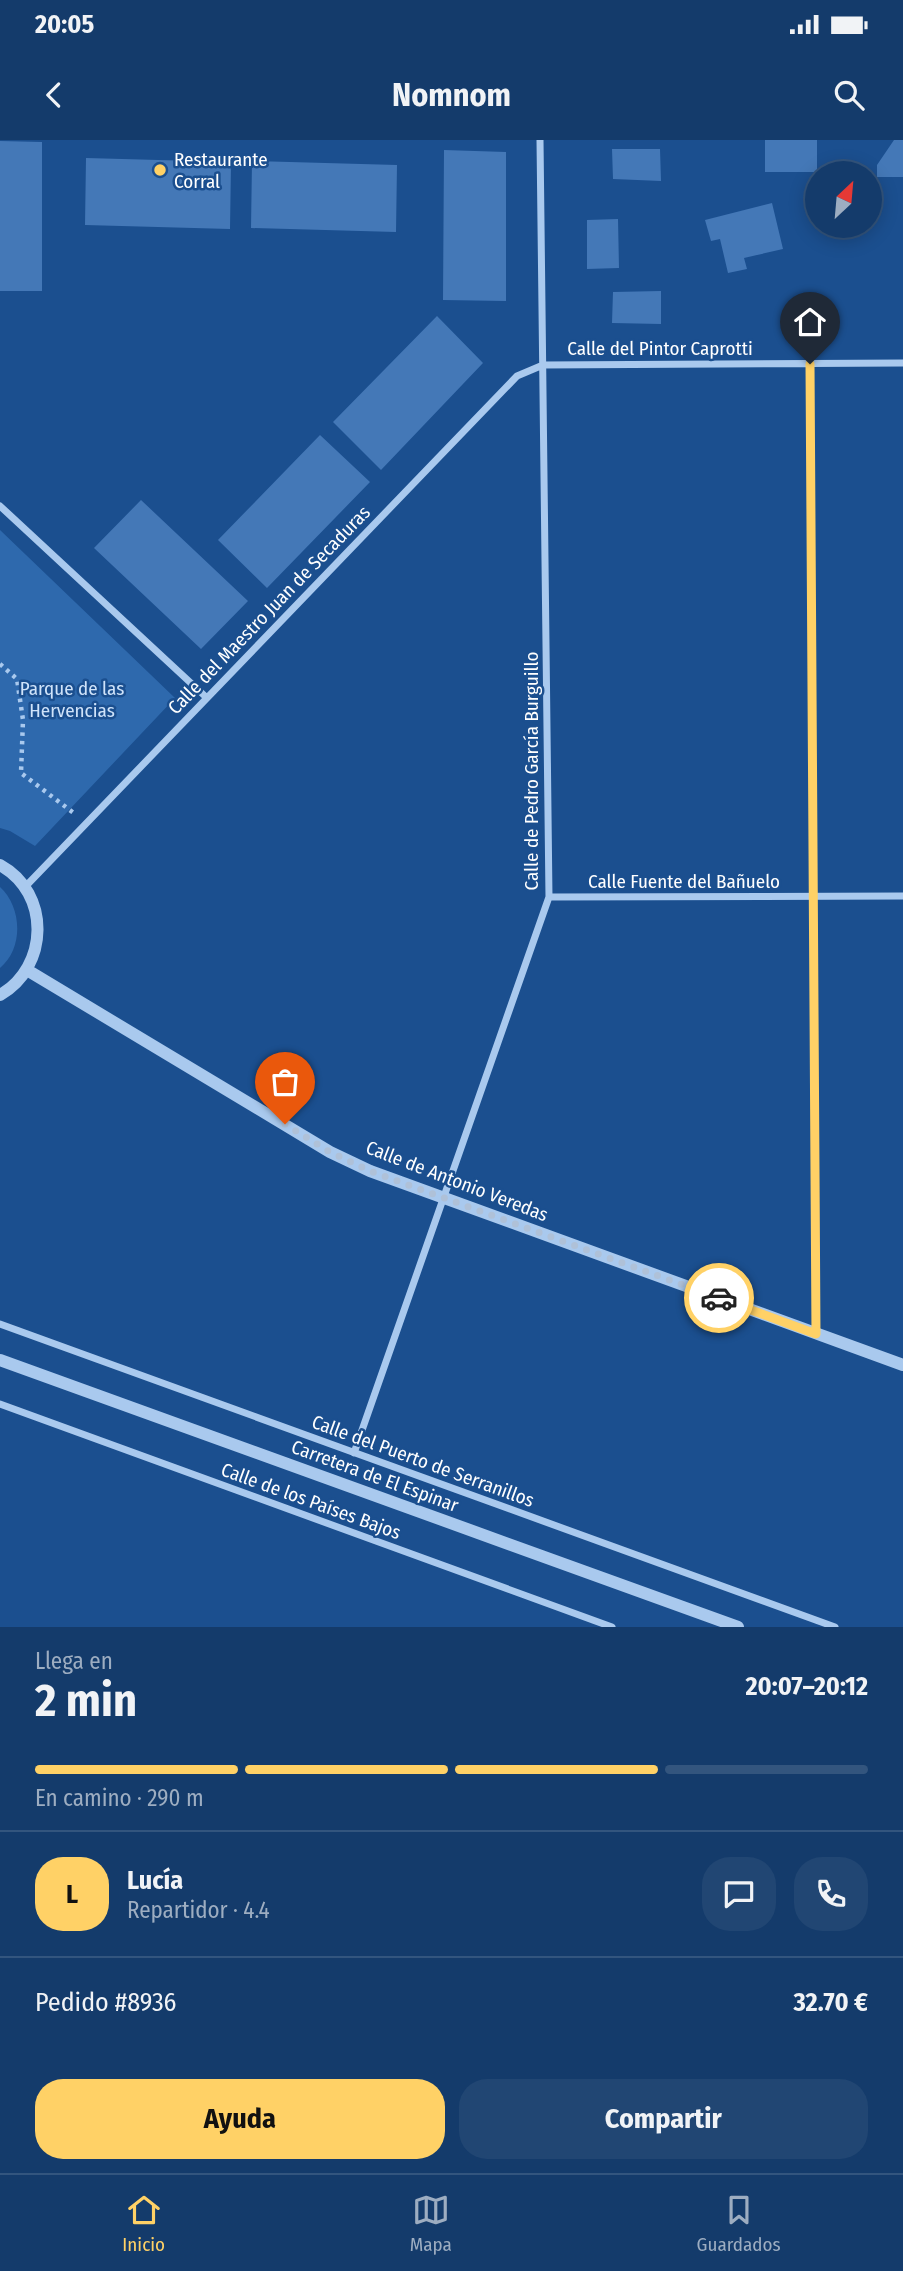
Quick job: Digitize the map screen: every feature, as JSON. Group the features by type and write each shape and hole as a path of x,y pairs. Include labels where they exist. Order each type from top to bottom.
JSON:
{"street":[{"name":"Calle de Pedro García Burguillo","path":"354,1453 549,897 540,140"},
{"name":"Calle del Pintor Caprotti","path":"543,365 903,363"},
{"path":"810,364 816,1334"},
{"name":"Calle del Maestro Juan de Secaduras","path":"25,887 517,376 543,365"},
{"path":"0,506 206,698"},
{"path":"0,864 25,887 35,906 38,928 36,950 27,970 11,989 0,995"},
{"name":"Calle Fuente del Bañuelo","path":"549,897 903,896"},
{"name":"Calle de Antonio Veredas","path":"27,970 330,1152 370,1171 903,1365"},
{"name":"Calle del Puerto de Serranillos","path":"0,1324 835,1627"},
{"name":"Carretera de El Espinar","path":"0,1360 738,1627"},
{"name":"Calle de los Países Bajos","path":"0,1404 612,1627"}],"path":[{"path":"0,664 17,679 23,720 21,773 87,823"}],"green space":[{"name":"Parque de las Hervencias","path":"0,530 175,698 35,846 0,828"},
{"path":"0,887 13,905 17,928 13,950 0,968"}],"building":[{"path":"765,140 817,140 817,161 805,161 805,172 765,172"},
{"path":"894,140 903,140 903,177 882,177 882,161 880,161"},
{"path":"0,141 42,142 42,291 0,291"},
{"path":"612,149 660,149 661,181 613,179"},
{"path":"444,150 506,152 506,301 443,300"},
{"path":"86,158 231,162 230,229 85,225"},
{"path":"252,161 397,165 396,232 251,228"},
{"path":"772,203 783,249 744,258 747,269 728,273 720,239 711,241 705,220"},
{"path":"618,219 619,268 587,269 587,220"},
{"path":"661,291 661,324 612,323 613,292"},
{"path":"437,316 483,363 381,470 333,422"},
{"path":"320,435 370,482 267,588 218,540"},
{"path":"141,500 248,601 201,649 94,548"}],"way so far":[{"path":"285,1124 330,1152 370,1171 719,1298"}],"place":[{"name":"Restaurante Corral","path":"160,170"}],"route":[{"path":"719,1298 816,1334 810,364"}]}
